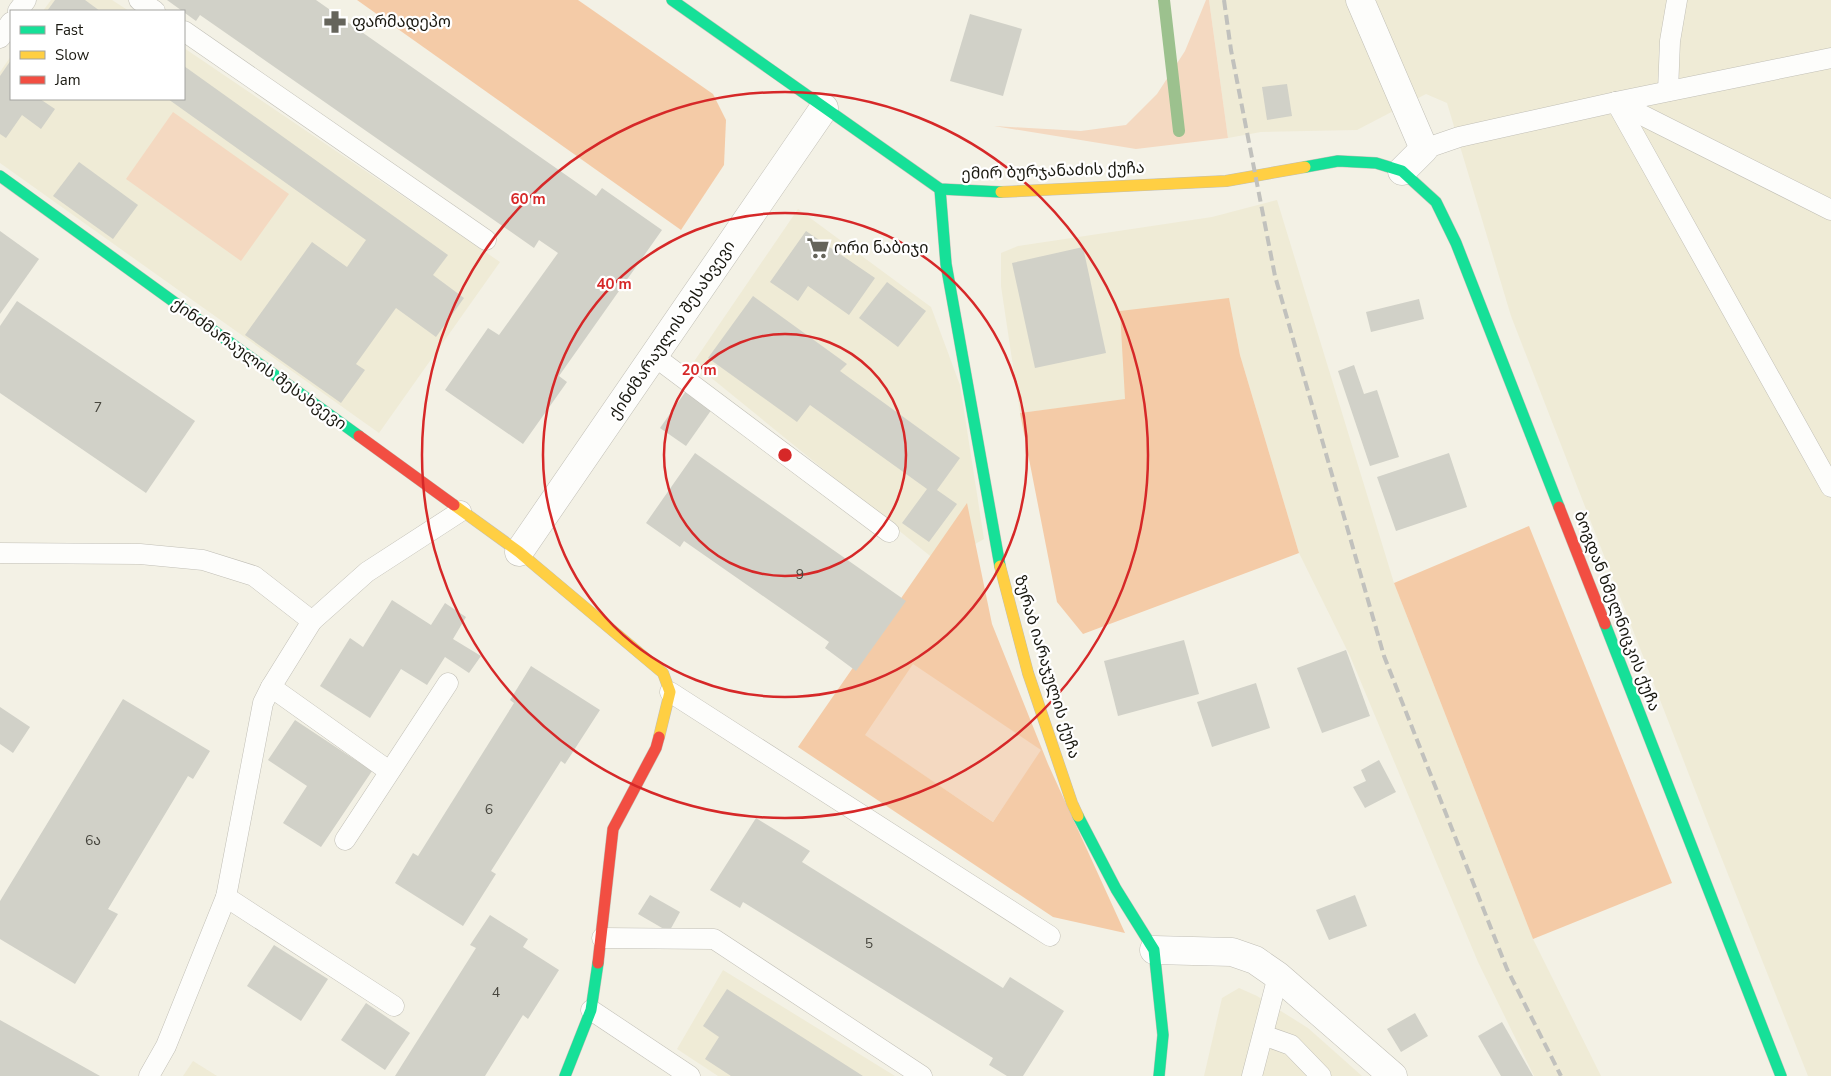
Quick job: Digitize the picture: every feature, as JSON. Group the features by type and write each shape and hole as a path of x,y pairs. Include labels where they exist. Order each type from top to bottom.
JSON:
{"main road":[{"name":"ემირ ბურჯანაძის ქუჩა","path":"672,0 940,189 1002,192 1226,181 1338,161 1376,162 1402,171"},
{"name":"ბოგდან ხმელნიცკის ქუჩა","path":"1402,171 1436,202 1456,242 1780,1076"},
{"name":"ქინძმარაულის შესახვევი","path":"0,176 519,552 663,673 670,692"},
{"name":"ზურაბ იარაჯულის ქუჩა","path":"940,189 946,264 1000,571 1028,673 1072,802 1116,889 1154,950 1163,1035 1159,1076"},
{"path":"564,1076 591,1010 602,938 613,829 656,748 670,692"}],"street":[{"path":"1360,0 1424,149 1402,171"},
{"name":"ქინძმარაულის შესახვევი","path":"519,552 824,108"},
{"path":"1154,950 1232,952 1255,960 1278,976 1394,1076"}],"lane":[{"path":"139,0 154,10"},
{"path":"1668,92 1670,41 1677,0"},
{"path":"0,38 10,23"},
{"path":"185,32 486,240"},
{"path":"1424,149 1459,137 1616,102 1831,58"},
{"path":"1616,102 1831,210"},
{"path":"1616,102 1831,487"},
{"path":"654,356 889,532"},
{"path":"149,1076 166,1046 226,896 263,703 312,621 367,572 461,511"},
{"path":"0,553 140,554 203,560 254,576 312,621"},
{"path":"345,840 448,683"},
{"path":"272,687 389,771"},
{"path":"670,692 1050,936"},
{"path":"226,896 394,1006"},
{"path":"602,938 714,939 922,1076"},
{"path":"1252,1076 1278,976"},
{"path":"591,1010 690,1076"},
{"path":"1263,1036 1291,1044 1322,1076"}],"shaded area":[{"path":"51,0 112,0 127,10 44,10"},
{"path":"357,0 578,0 713,94 726,120 724,165 681,230"},
{"path":"1206,0 1209,0 1228,138 1136,149 994,126 1081,131 1126,125 1157,94 1185,51"},
{"path":"1209,0 1831,0 1831,1076 1808,1076 1714,839 1511,316 1447,103 1426,94 1357,130 1261,132 1228,138"},
{"path":"185,49 500,262 379,433 0,163 0,72 10,57 10,100 185,100"},
{"path":"173,112 289,194 241,261 126,179"},
{"path":"1277,200 1394,583 1533,939 1601,1076 1534,1076 1478,962 1350,656 1299,553 1240,355 1229,299 1125,400 1020,413 1001,286 1001,253 1018,246 1212,217"},
{"path":"798,209 931,307 960,385 984,539 940,564 693,363"},
{"path":"1229,298 1240,355 1299,553 1083,634 1057,602 1020,413 1125,399 1120,311"},
{"path":"967,503 992,624 1048,764 1125,933 1053,917 798,747","holes":["913,664 1041,750 993,822 865,735"]},
{"path":"1529,526 1672,883 1533,939 1394,583"},
{"path":"913,663 1042,750 993,822 864,735"},
{"path":"723,970 895,1076 718,1076 677,1049"},
{"path":"1239,988 1257,996 1308,1028 1362,1076 1204,1076 1222,998"},
{"path":"193,1061 217,1076 183,1076"}],"building":[{"path":"55,0 85,0 99,10 48,10"},
{"path":"167,0 316,0 596,196 602,188 662,230 559,376 567,382 523,444 445,390 488,328 499,335 558,253 539,240 534,248 200,15 196,21 185,13 185,10 181,10"},
{"path":"970,14 1022,29 1003,96 950,81"},
{"path":"10,61 10,100 42,100 55,109 41,129 22,115 6,138 0,134 0,76"},
{"path":"185,67 448,255 433,275 464,298 436,337 396,308 356,364 365,370 341,403 245,335 312,242 347,267 366,240 169,100 185,100"},
{"path":"1287,84 1292,116 1267,120 1262,87"},
{"path":"79,162 138,205 113,239 53,196"},
{"path":"0,231 39,259 0,314"},
{"path":"806,231 875,278 849,315 808,286 798,301 770,282"},
{"path":"1083,247 1106,353 1035,368 1012,263"},
{"path":"887,282 926,311 898,347 859,318"},
{"path":"753,296 847,364 840,371 960,458 937,490 957,504 929,542 902,523 927,489 810,405 797,422 708,358"},
{"path":"1419,299 1424,319 1371,332 1366,312"},
{"path":"17,301 195,421 146,493 0,393 0,326"},
{"path":"1354,365 1364,394 1377,390 1399,457 1370,466 1338,371"},
{"path":"686,391 712,409 686,446 660,428"},
{"path":"695,453 906,601 856,671 825,648 829,642 684,541 680,547 646,523"},
{"path":"1449,453 1467,507 1396,531 1377,477"},
{"path":"392,600 431,625 445,603 466,617 453,639 481,656 469,673 445,657 427,685 401,669 370,718 320,686 350,638 363,647"},
{"path":"1184,640 1199,694 1118,716 1104,661"},
{"path":"1346,650 1370,716 1322,733 1297,668"},
{"path":"531,666 600,710 565,764 561,761 491,871 496,874 463,926 395,883 413,853 418,856 514,703 510,700"},
{"path":"1256,683 1270,728 1212,747 1197,702"},
{"path":"123,699 210,751 193,779 188,776 108,909 118,914 75,984 0,939 0,901"},
{"path":"0,707 30,727 13,753 0,744"},
{"path":"295,720 372,771 321,847 283,823 307,786 268,760"},
{"path":"1379,760 1396,792 1365,808 1353,787 1366,781 1361,770"},
{"path":"756,818 810,851 802,862 1003,988 1010,977 1064,1011 1023,1076 1007,1076 989,1065 993,1058 743,902 740,908 710,890"},
{"path":"650,895 680,912 669,932 638,914"},
{"path":"1355,895 1367,926 1329,940 1316,910"},
{"path":"490,915 528,939 523,947 559,970 528,1019 523,1015 485,1076 395,1076 476,948 470,945"},
{"path":"274,945 328,979 301,1021 247,986"},
{"path":"727,989 863,1076 731,1076 705,1059 719,1037 703,1026"},
{"path":"366,1003 410,1033 385,1070 341,1040"},
{"path":"1415,1013 1428,1036 1401,1052 1387,1029"},
{"path":"0,1020 100,1076 0,1076"},
{"path":"1502,1022 1533,1076 1501,1076 1478,1036"}],"waterway":[{"path":"1164,0 1179,131"}],"railway":[{"path":"1224,0 1231,50 1275,276 1384,656 1507,969 1561,1076"}],"traffic: fast":[{"path":"672,0 940,189 1001,192"},
{"path":"1305,167 1338,161 1376,163 1402,171 1436,202 1456,243 1559,507"},
{"path":"0,176 359,436"},
{"path":"940,189 946,264 1000,566"},
{"path":"1605,624 1781,1076"},
{"path":"1078,816 1116,889 1154,950 1163,1035 1159,1076"},
{"path":"565,1076 591,1010 598,963"}],"traffic: slow":[{"path":"1001,192 1226,181 1305,167"},
{"path":"454,505 519,552 663,673 670,692 659,737"},
{"path":"1000,566 1028,673 1078,816"}],"traffic: jam":[{"path":"359,436 454,505"},
{"path":"1559,507 1605,624"},
{"path":"598,963 613,829 656,748 659,737"}],"place":[{"name":"ფარმადეპო","path":"335,22"},
{"name":"ორი ნაბიჯი","path":"818,248"}]}
